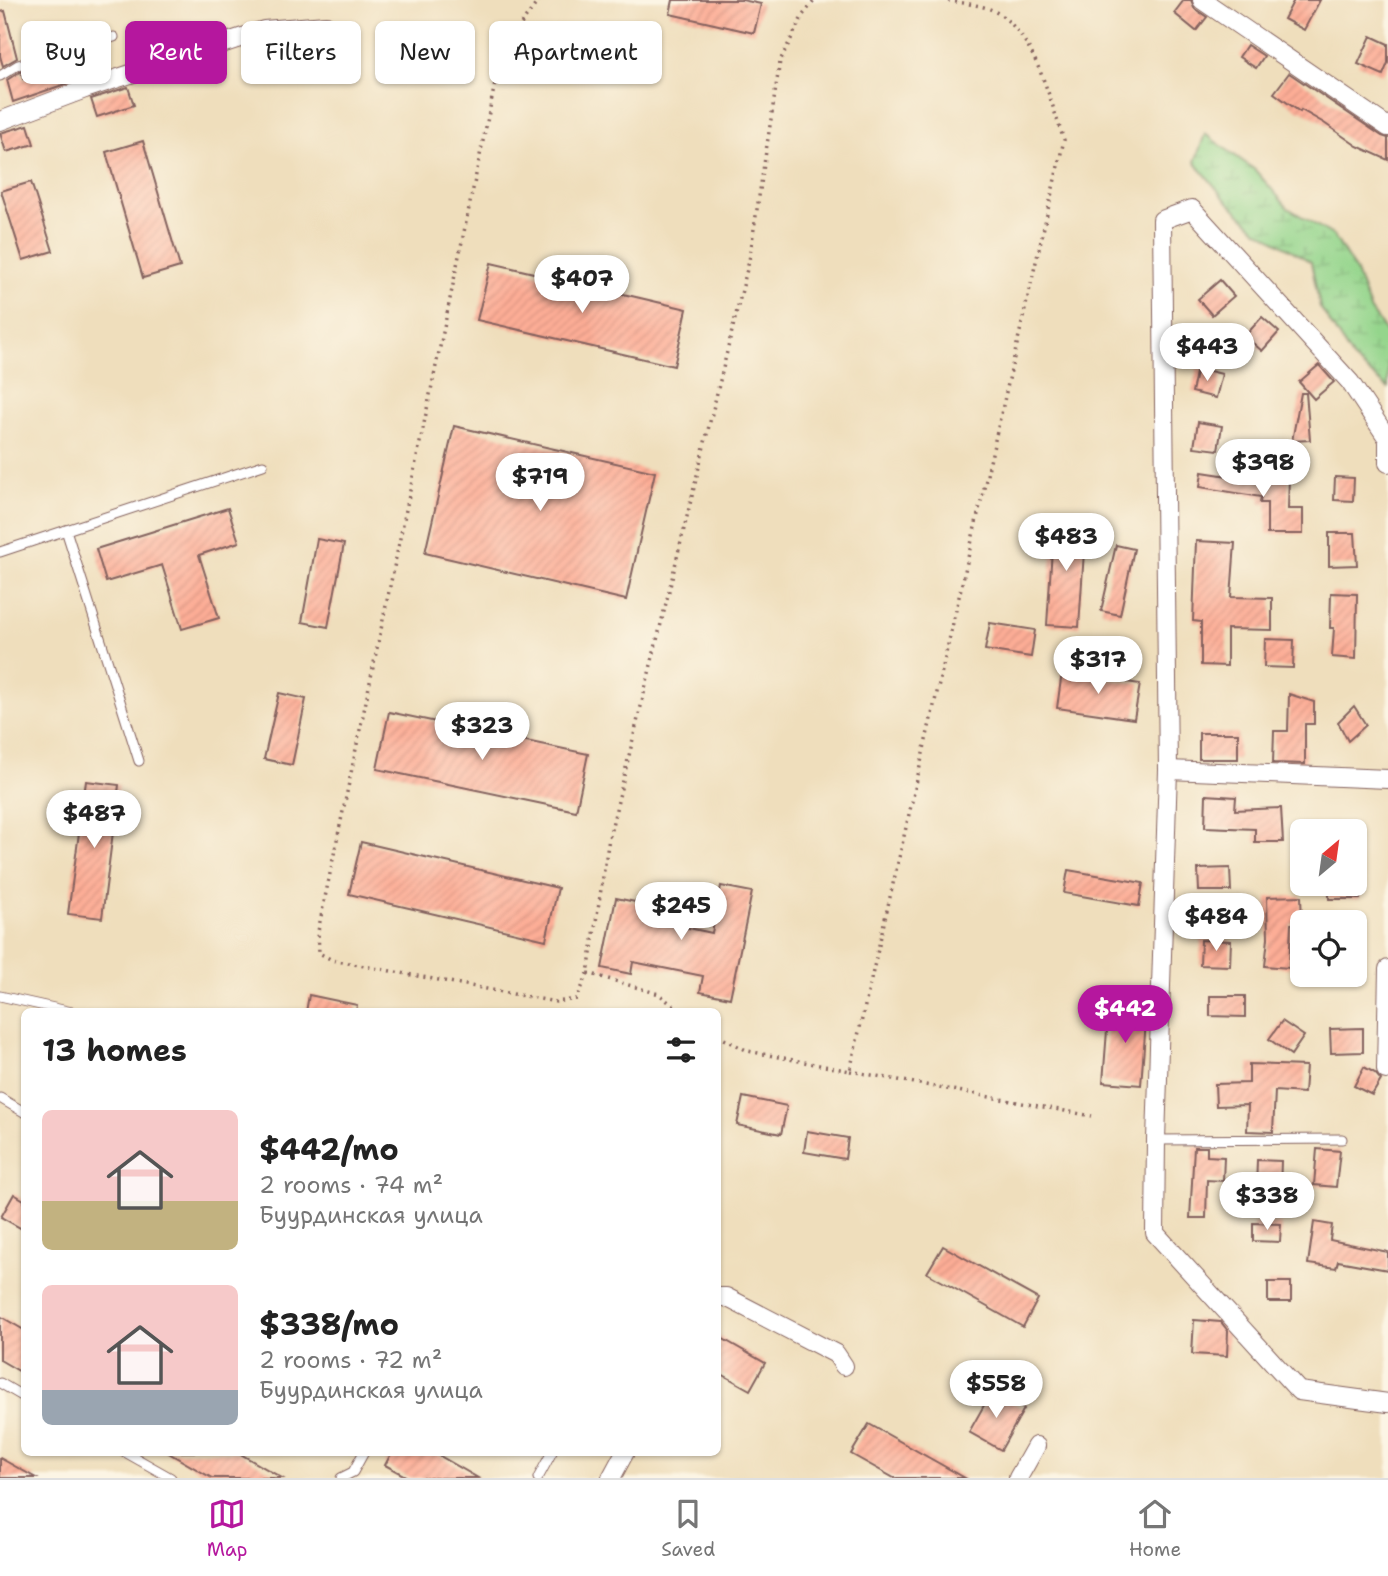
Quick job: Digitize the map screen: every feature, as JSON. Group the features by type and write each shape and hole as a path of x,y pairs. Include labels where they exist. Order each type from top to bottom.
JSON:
{"street":[{"path":"1202,0 1388,127"},
{"path":"0,121 85,89 241,38"},
{"path":"1388,463 1388,439 1350,382 1192,209 1162,220 1168,770 1155,1233 1299,1391 1388,1403"},
{"path":"1168,770 1388,779"},
{"path":"1386,1070 1388,970"},
{"path":"721,1297 726,1297 836,1354 844,1366"},
{"path":"1018,1478 1036,1446"},
{"path":"611,1478 623,1456"}],"lane":[{"path":"0,76 18,65 114,37"},
{"path":"0,552 263,465"},
{"path":"66,530 139,761"},
{"path":"0,996 54,1008"},
{"path":"0,1098 21,1110"},
{"path":"1156,1140 1342,1139"},
{"path":"0,1383 21,1395"},
{"path":"132,1456 171,1478"},
{"path":"341,1478 354,1472 362,1456"},
{"path":"538,1478 550,1456"}],"path":[{"path":"539,0 502,50 318,931 319,953 332,960 556,1002 577,999 588,973 609,838 749,261 780,61 803,15 815,0"},
{"path":"850,1071 1063,140 1042,77 1023,35 992,10 944,0"},
{"path":"588,973 659,994 676,1008"},
{"path":"721,1038 748,1051 1092,1116"}],"green space":[{"path":"1205,134 1255,170 1288,208 1334,236 1355,270 1370,309 1388,335 1388,388 1353,359 1320,307 1311,262 1256,229 1225,199 1195,162"}],"building":[{"path":"673,0 742,0 761,4 754,33 670,14"},
{"path":"1184,0 1191,0 1195,9 1207,17 1196,31 1174,13"},
{"path":"1294,0 1320,0 1304,30 1284,19"},
{"path":"5,11 17,58 3,66 0,56 0,12"},
{"path":"1371,36 1388,44 1388,63 1383,75 1358,64"},
{"path":"1247,45 1264,56 1256,68 1239,57"},
{"path":"21,71 21,84 65,84 13,102 7,80"},
{"path":"1289,73 1388,138 1388,160 1357,146 1274,93"},
{"path":"128,87 134,105 97,117 91,99"},
{"path":"28,125 34,144 6,152 0,133"},
{"path":"143,141 180,267 143,278 106,152"},
{"path":"31,182 53,251 23,260 1,191"},
{"path":"491,263 687,309 674,366 477,320"},
{"path":"1220,280 1234,296 1212,315 1198,299"},
{"path":"1262,317 1279,332 1262,351 1245,336"},
{"path":"1319,365 1334,382 1314,399 1299,382"},
{"path":"1197,368 1222,374 1216,398 1192,392"},
{"path":"1301,393 1306,393 1310,440 1292,441"},
{"path":"1198,422 1222,426 1218,450 1194,447"},
{"path":"454,426 655,472 626,600 425,553"},
{"path":"1202,472 1261,481 1261,475 1289,476 1288,509 1303,509 1303,534 1267,534 1267,503 1260,503 1261,497 1200,487"},
{"path":"1335,477 1354,478 1353,501 1334,500"},
{"path":"228,508 239,542 199,555 219,618 182,629 162,565 106,582 96,549"},
{"path":"1054,519 1086,521 1079,627 1047,625"},
{"path":"1329,533 1355,533 1357,565 1329,566"},
{"path":"317,539 344,544 328,627 302,622"},
{"path":"1196,541 1235,543 1231,597 1272,598 1272,630 1227,629 1227,666 1201,665 1201,622 1193,621"},
{"path":"1116,545 1134,549 1120,615 1101,611"},
{"path":"1331,593 1357,594 1356,659 1332,657 1334,628 1330,628"},
{"path":"990,623 1035,630 1031,657 985,650"},
{"path":"1265,639 1294,640 1293,668 1264,667"},
{"path":"1062,672 1140,684 1134,719 1057,708"},
{"path":"279,693 306,699 292,765 264,759"},
{"path":"1289,694 1314,702 1314,724 1305,724 1305,764 1273,763 1274,731 1288,731"},
{"path":"1354,706 1366,725 1348,741 1338,722"},
{"path":"389,712 588,754 576,811 377,769"},
{"path":"1199,733 1238,733 1238,759 1199,759"},
{"path":"86,781 119,785 102,918 68,914"},
{"path":"1206,795 1236,797 1235,810 1281,808 1283,842 1255,842 1255,829 1205,827"},
{"path":"361,842 558,888 546,940 349,894"},
{"path":"1230,868 1231,891 1199,891 1198,869"},
{"path":"1068,870 1143,883 1139,906 1064,893"},
{"path":"721,886 752,892 730,998 700,992 703,976 633,962 631,974 602,968 616,898 645,904 642,918 712,933"},
{"path":"1301,896 1302,910 1290,910 1289,968 1265,966 1268,938 1267,897"},
{"path":"1329,896 1360,896 1360,899 1329,899"},
{"path":"1201,940 1231,941 1230,966 1200,965"},
{"path":"309,995 357,1005 357,1008 307,1008"},
{"path":"1210,996 1245,996 1245,1017 1210,1016"},
{"path":"1109,1005 1147,1008 1141,1085 1103,1082"},
{"path":"1282,1021 1304,1036 1291,1055 1269,1039"},
{"path":"1363,1028 1363,1052 1331,1053 1330,1029"},
{"path":"1249,1064 1306,1066 1304,1093 1275,1091 1273,1132 1247,1131 1248,1105 1216,1106 1215,1084 1249,1083"},
{"path":"1364,1067 1381,1080 1372,1095 1354,1086"},
{"path":"743,1097 787,1106 781,1134 737,1125"},
{"path":"807,1131 848,1138 845,1159 804,1152"},
{"path":"1194,1147 1207,1147 1207,1156 1224,1157 1223,1181 1207,1180 1206,1218 1190,1218"},
{"path":"1317,1149 1340,1151 1336,1187 1314,1185"},
{"path":"1257,1160 1281,1161 1280,1190 1256,1190"},
{"path":"14,1194 21,1198 21,1228 1,1217"},
{"path":"1314,1222 1332,1225 1330,1240 1388,1252 1388,1270 1338,1261 1336,1268 1308,1264"},
{"path":"1253,1223 1281,1224 1280,1242 1253,1241"},
{"path":"943,1246 1038,1299 1023,1327 927,1273"},
{"path":"1268,1282 1291,1282 1291,1302 1268,1302"},
{"path":"0,1316 21,1328 21,1372 0,1360"},
{"path":"1194,1320 1221,1322 1228,1331 1227,1356 1192,1354"},
{"path":"721,1338 765,1363 750,1390 721,1374"},
{"path":"992,1391 1024,1409 1001,1450 969,1432"},
{"path":"869,1424 965,1478 894,1478 851,1454"},
{"path":"174,1456 244,1456 282,1478 212,1478"},
{"path":"390,1456 440,1456 478,1478 409,1478 385,1465"},
{"path":"0,1458 36,1478 0,1478"}]}
